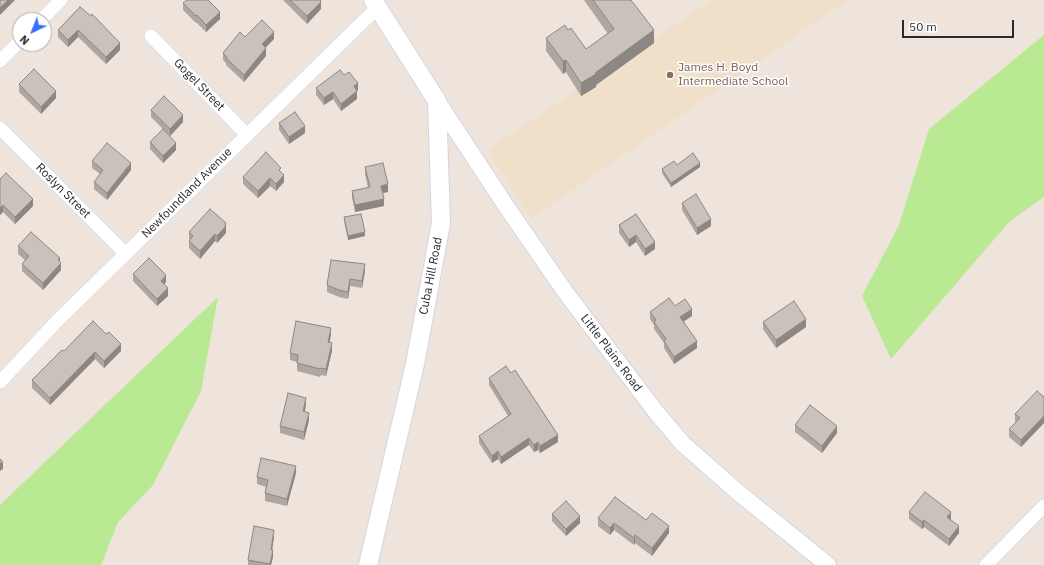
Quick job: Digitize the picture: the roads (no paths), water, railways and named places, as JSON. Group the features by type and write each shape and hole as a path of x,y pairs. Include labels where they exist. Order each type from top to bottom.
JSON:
{"main road":[{"path":"375,4 437,101"},
{"name":"Cuba Hill Road","path":"368,565 415,364 441,223 437,101"}],"street":[{"path":"49,12 61,0"},
{"name":"Newfoundland Avenue","path":"2,375 247,135 375,4"},
{"name":"Gogel Street","path":"151,36 247,135"},
{"path":"0,61 12,49"},
{"name":"Little Plains Road","path":"437,101 510,212 566,293 660,418 683,444 740,494 828,565"},
{"name":"Roslyn Street","path":"0,128 126,254"},
{"path":"986,565 1044,506"}],"place":[{"name":"James H. Boyd Intermediate School","path":"670,75"}]}
